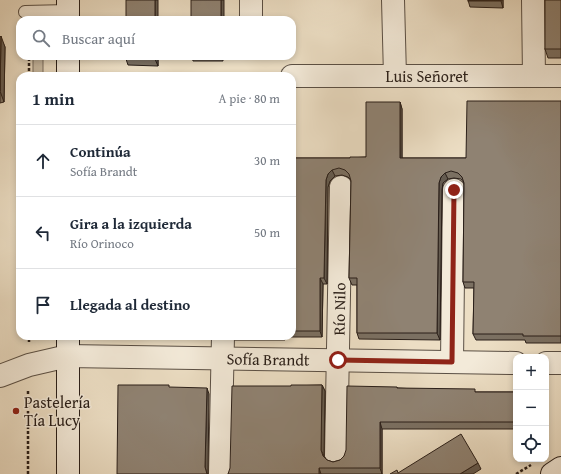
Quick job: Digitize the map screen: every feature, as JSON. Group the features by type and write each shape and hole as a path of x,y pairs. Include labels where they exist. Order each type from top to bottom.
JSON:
{"street":[{"path":"251,0 251,16"},
{"path":"393,0 395,76"},
{"path":"533,0 534,76"},
{"path":"68,60 68,72"},
{"name":"Luis Señoret","path":"296,76 561,76"},
{"name":"Río Nilo","path":"336,456 341,187"},
{"path":"452,362 454,190"},
{"path":"220,474 223,340"},
{"path":"68,346 68,474"},
{"name":"Sofía Brandt","path":"0,376 28,365 68,346 223,359 513,363"},
{"path":"549,363 561,363"},
{"path":"552,474 561,468"}],"lane":[{"path":"25,12 68,10"}],"path":[{"path":"29,60 29,72"},
{"path":"28,340 28,474"}],"shaded area":[{"path":"33,60 43,60 43,72 33,72"}],"building":[{"path":"126,0 155,0 155,16 126,16"},
{"path":"191,0 221,0 221,16 191,16"},
{"path":"501,0 501,1 468,1"},
{"path":"545,0 561,0 561,49 545,49"},
{"path":"1,36 0,91 0,37"},
{"path":"467,101 561,101 561,336 473,334 474,282 463,282 464,183 462,177 458,173 451,171 445,173 441,177 439,183 437,333 357,333 357,278 349,278 351,181 349,174 345,170 339,168 332,170 328,174 326,180 324,278 320,278 320,331 296,331 296,158 366,157 366,102 400,102 400,158 466,158"},
{"path":"118,385 169,385 169,387 207,388 205,467 207,474 117,474"},
{"path":"322,385 321,450 323,456 327,460 333,462 340,460 344,456 346,450 347,386 475,389 475,392 513,392 513,422 380,422 380,468 319,468 319,474 228,474 230,468 232,386"},
{"path":"461,434 478,463 460,474 390,474 397,470 398,473"}],"place":[{"name":"Pastelería Tía Lucy","path":"16,411"}],"route":[{"path":"338,360 452,362 454,190"}]}
